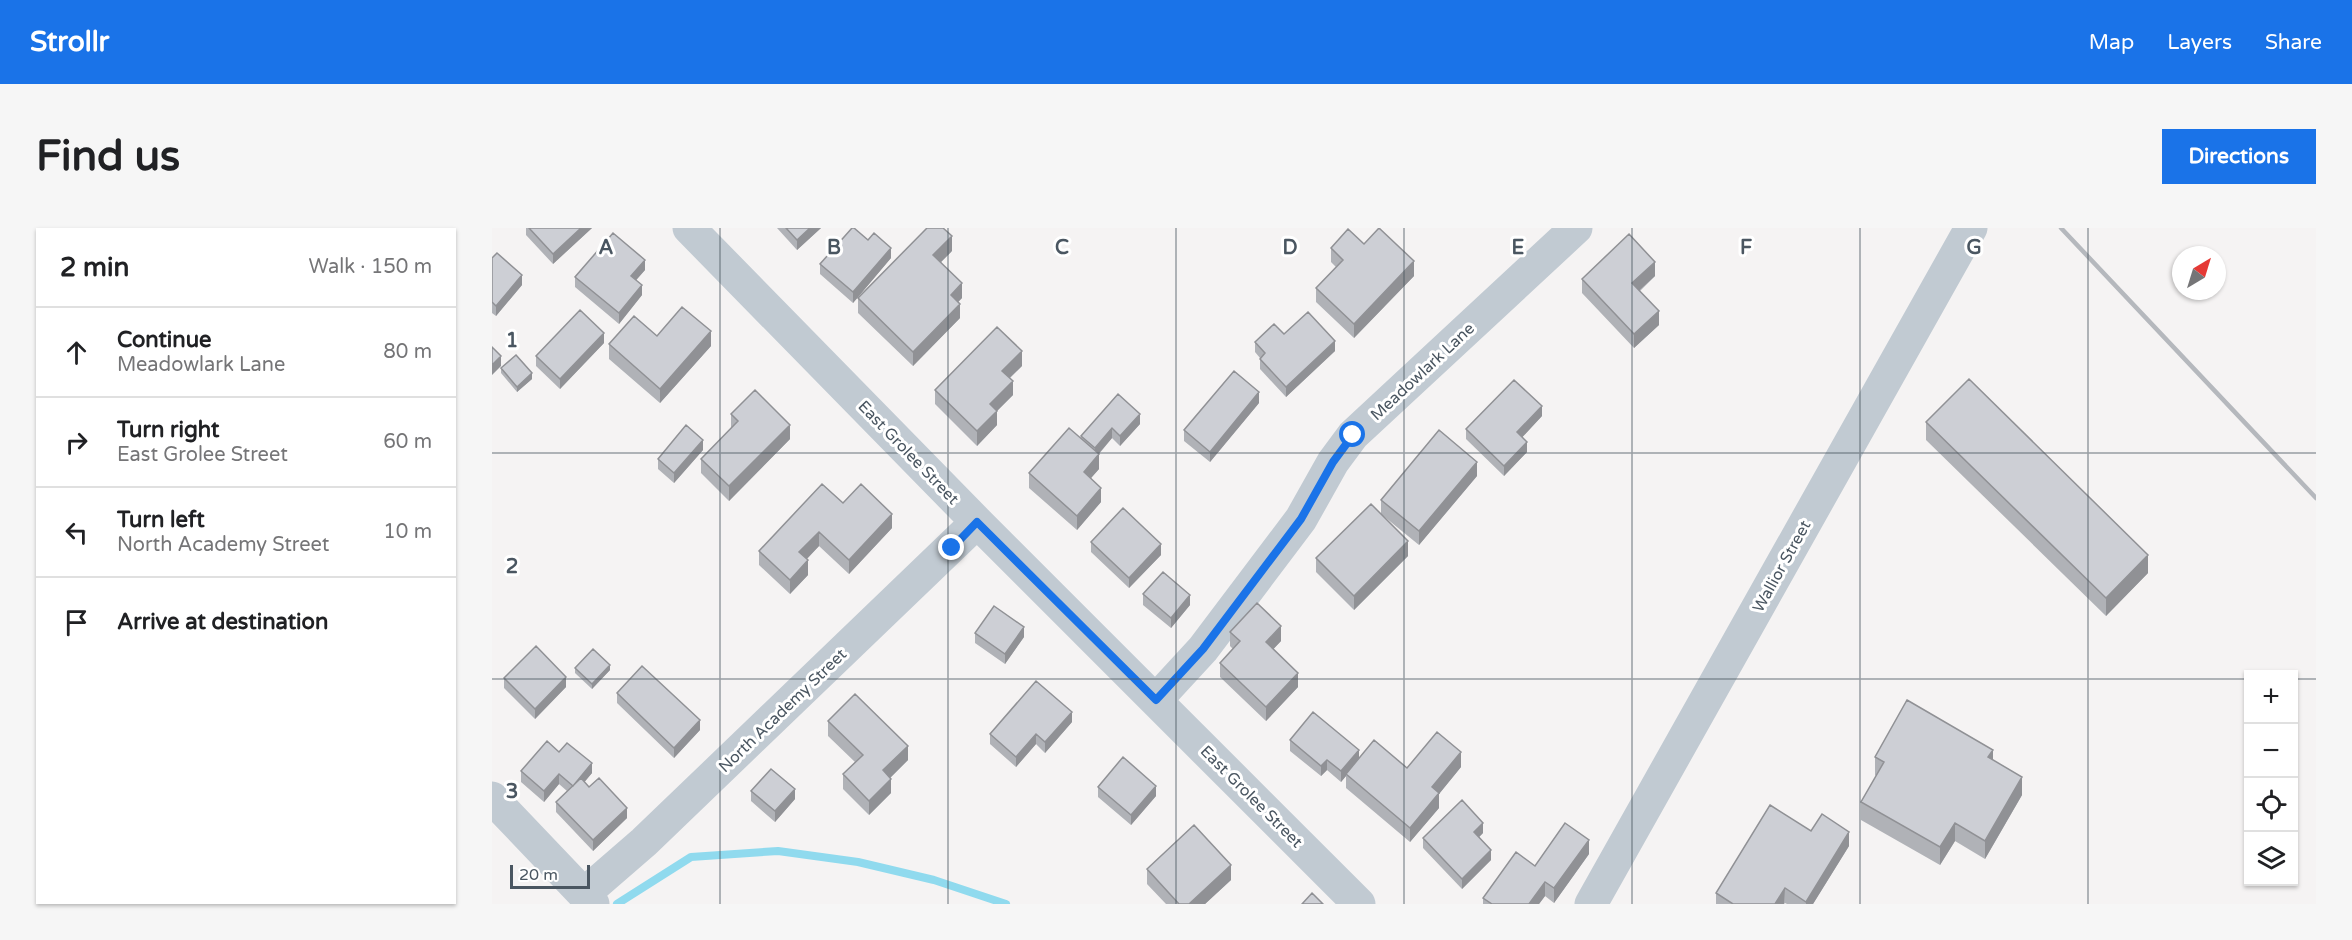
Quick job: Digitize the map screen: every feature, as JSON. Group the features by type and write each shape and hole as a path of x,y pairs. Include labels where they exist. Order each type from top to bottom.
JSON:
{"street":[{"name":"East Grolee Street","path":"689,228 977,522 1359,904"},
{"name":"Meadowlark Lane","path":"1156,700 1203,649 1301,519 1333,462 1353,435 1576,228"},
{"name":"Wallior Street","path":"1591,904 1971,228"},
{"name":"North Academy Street","path":"590,900 644,842 977,522"},
{"path":"492,798 590,900"}],"building":[{"path":"529,228 581,228 553,254"},
{"path":"786,228 810,228 797,240"},
{"path":"852,228 868,240 874,233 891,248 853,292 820,264"},
{"path":"927,228 943,228 952,236 933,255 962,283 951,295 960,304 913,352 858,298"},
{"path":"1379,228 1414,261 1354,324 1316,288 1343,260 1331,248 1348,229 1364,244"},
{"path":"613,233 645,260 631,276 642,285 619,313 575,277"},
{"path":"1629,234 1655,262 1632,283 1659,311 1634,334 1582,279"},
{"path":"497,253 522,275 496,306 492,302 492,258"},
{"path":"682,307 711,331 660,389 609,344 634,316 657,336"},
{"path":"580,310 604,333 560,379 536,356"},
{"path":"1308,312 1335,341 1286,387 1260,359 1265,353 1255,342 1274,324 1284,334"},
{"path":"997,327 1022,351 1002,371 1013,381 990,404 997,411 977,431 935,390"},
{"path":"492,347 501,356 492,365"},
{"path":"516,355 532,373 517,387 501,368"},
{"path":"1234,371 1259,392 1210,452 1184,430"},
{"path":"1969,379 2148,555 2106,598 1926,422"},
{"path":"1514,380 1542,406 1517,432 1527,442 1504,466 1466,429"},
{"path":"755,390 790,425 729,486 701,459 738,421 731,414"},
{"path":"1118,394 1140,414 1120,436 1112,428 1095,448 1081,436"},
{"path":"686,425 703,440 674,473 658,459"},
{"path":"1069,428 1099,454 1084,472 1101,488 1077,516 1029,473"},
{"path":"1439,430 1477,462 1419,531 1381,500"},
{"path":"822,484 843,503 861,484 892,514 849,560 819,532 799,552 808,560 790,580 759,551"},
{"path":"1371,504 1408,541 1354,596 1316,558"},
{"path":"1123,508 1161,544 1129,578 1091,542"},
{"path":"1163,572 1190,595 1171,618 1143,594"},
{"path":"1257,603 1281,626 1266,642 1298,673 1266,707 1220,663 1240,641 1230,632"},
{"path":"994,606 1024,627 1005,654 975,633"},
{"path":"536,646 566,677 535,709 504,678"},
{"path":"593,649 610,665 592,684 575,668"},
{"path":"642,666 700,720 674,748 617,693"},
{"path":"1036,681 1072,712 1045,742 1036,734 1016,757 990,734"},
{"path":"855,694 908,746 883,770 891,779 869,801 843,774 863,755 828,721"},
{"path":"1907,700 1993,750 1988,757 2022,777 1985,841 1955,823 1940,847 1861,802 1884,762 1875,757"},
{"path":"1313,712 1359,750 1341,771 1327,760 1321,766 1290,740"},
{"path":"1437,732 1461,752 1432,787 1439,793 1410,828 1346,774 1374,740 1407,768"},
{"path":"547,741 559,752 567,743 592,763 573,786 559,774 544,791 521,771"},
{"path":"1123,757 1156,786 1131,815 1098,787"},
{"path":"771,769 795,789 775,811 751,791"},
{"path":"581,778 589,787 599,778 627,808 593,840 556,802"},
{"path":"1462,800 1483,823 1474,832 1491,850 1462,879 1423,838"},
{"path":"1770,805 1811,831 1822,814 1849,832 1806,902 1785,888 1775,904 1733,904 1716,893"},
{"path":"1565,823 1589,840 1554,888 1545,882 1529,904 1492,904 1483,898 1516,852 1535,866"},
{"path":"1194,825 1231,865 1189,904 1179,904 1147,869"},
{"path":"1312,893 1323,904 1302,904"}],"waterway":[{"path":"617,904 691,857 778,851 858,862 934,880 1006,904"}],"railway":[{"path":"2061,228 2316,498"}],"route":[{"path":"952,548 977,522 1156,700 1203,649 1301,519 1333,462 1353,435"}]}
